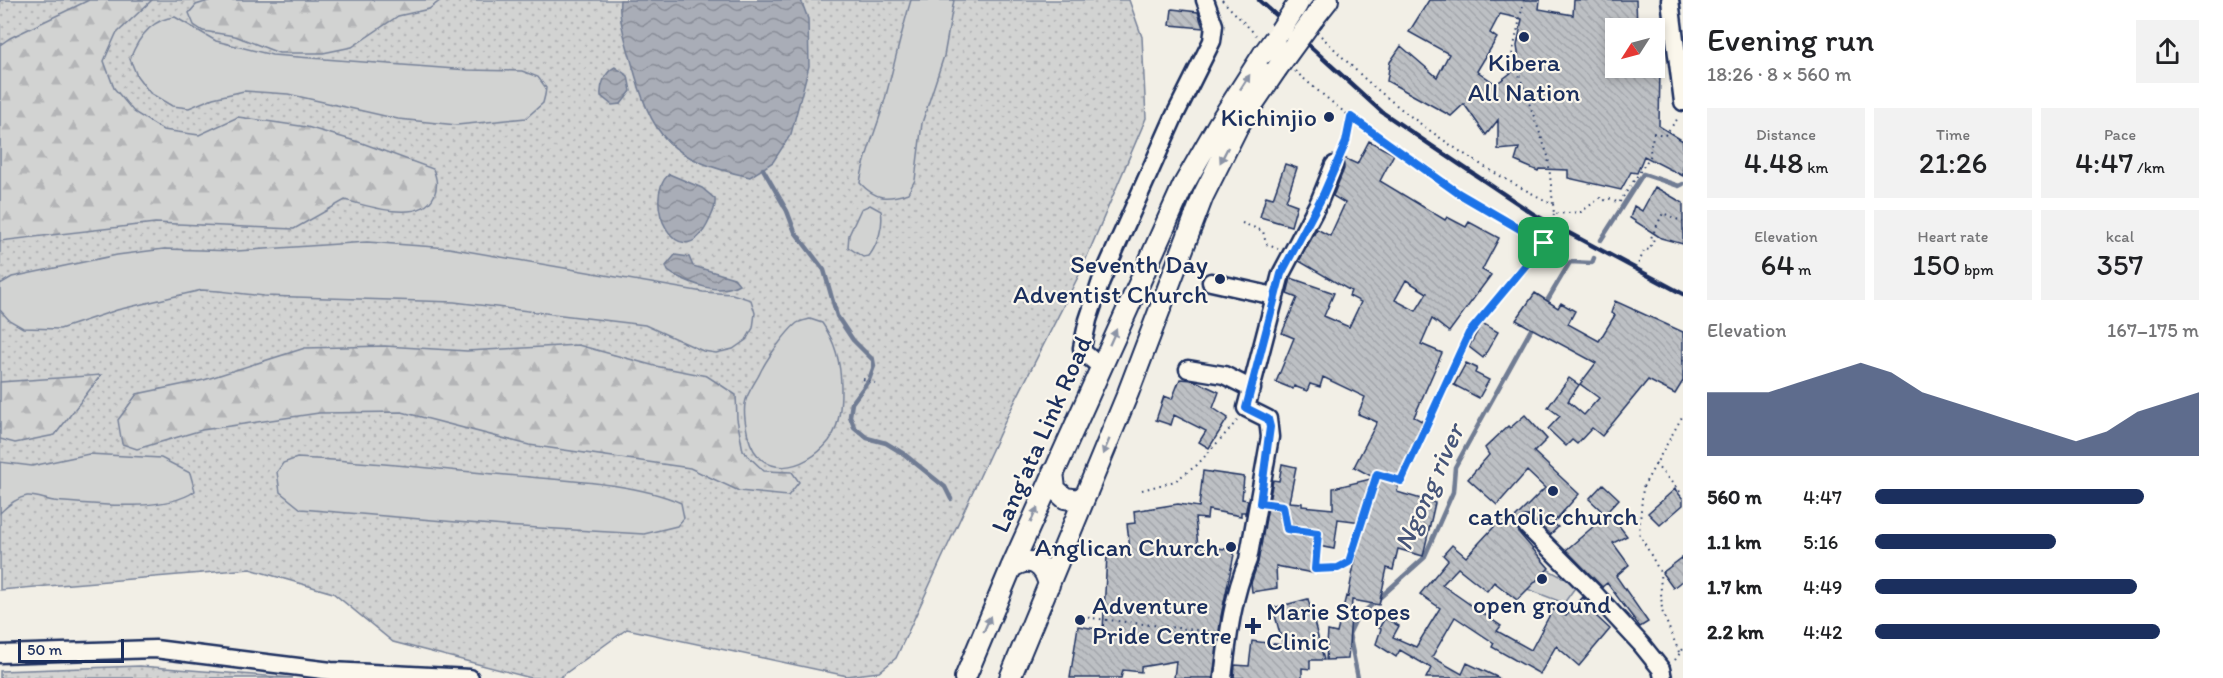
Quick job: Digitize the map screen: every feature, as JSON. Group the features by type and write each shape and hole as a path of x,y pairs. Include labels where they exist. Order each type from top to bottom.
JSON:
{"main road":[{"path":"1010,678 1087,493 1203,196 1238,126 1285,69 1315,26 1328,0"},
{"name":"Lang'ata Link Road","path":"965,678 1053,472 1183,186 1263,47 1280,31 1299,2"},
{"path":"1053,472 1055,489 1065,498 1079,500 1087,493"},
{"path":"1011,568 1024,561 1036,563 1045,572 1049,585"}],"street":[{"path":"1100,366 1084,353 1082,348 1088,320 1101,281 1174,117 1212,41 1214,25 1205,0"},
{"path":"1670,0 1682,101"},
{"path":"1223,678 1228,632 1239,579 1248,561 1260,503 1270,427 1268,419 1246,408 1281,274 1323,195 1334,165"},
{"path":"1211,282 1274,296"},
{"path":"1188,369 1224,375 1252,389"},
{"path":"1527,526 1641,644 1661,669 1663,678"},
{"path":"0,654 155,649 331,671 470,678"}],"path":[{"path":"1222,0 1263,47"},
{"path":"1260,503 1283,506 1287,529 1318,533 1315,569 1338,568 1349,562 1377,474 1401,481 1469,333 1544,243 1554,214 1548,156 1512,55 1524,0"},
{"path":"1315,26 1377,90 1448,143 1508,181 1553,204"},
{"path":"1285,69 1458,193 1544,243"},
{"path":"1554,214 1581,212 1600,198 1604,201 1608,198 1619,203 1651,155 1650,149 1654,133 1665,135 1677,122 1681,113 1682,101"},
{"path":"1334,165 1346,142 1351,117"},
{"path":"1636,269 1645,249 1649,250 1654,239 1651,238 1664,213 1683,222"},
{"path":"1242,223 1263,231 1267,246 1293,253"},
{"path":"864,379 875,383"},
{"path":"1142,490 1175,481 1197,465 1228,433 1246,408"},
{"path":"1679,652 1662,611 1660,572 1639,533 1643,487 1654,463 1683,415"},
{"path":"1654,463 1683,495"},
{"path":"1082,616 1228,632"}],"green space":[{"path":"0,0 1129,0 1142,37 1146,118 1080,273 1008,415 896,658 879,672 847,676 627,629 559,678 531,678 393,642 333,593 250,569 0,590"},
{"path":"89,0 152,0 116,34 104,61 114,88 134,112 163,130 199,135 238,117 307,127 362,143 433,169 436,182 434,196 418,209 406,211 379,209 345,200 294,229 155,223 0,241 0,45"},
{"path":"211,0 441,0 429,9 398,16 352,47 323,53 279,53 235,36 203,31 194,25 189,13 196,5"},
{"path":"911,0 954,0 944,56 922,123 915,180 908,193 894,197 882,197 871,193 860,183"},
{"path":"175,17 216,41 272,55 468,70 522,71 538,77 546,88 545,95 543,103 526,118 457,125 398,119 288,94 244,91 213,98 189,108 172,106 150,93 137,76 130,59 146,31 159,21"},
{"path":"870,205 881,211 881,228 878,240 869,256 863,257 848,247 849,235 861,209"},
{"path":"367,242 449,248 703,292 732,294 751,300 755,313 753,328 746,340 733,349 716,353 703,351 645,325 454,302 264,296 202,290 117,310 60,329 23,328 9,320 0,310 0,284 12,277 117,255 164,249 237,251"},
{"path":"810,319 822,323 836,354 841,388 838,422 829,441 808,459 784,467 773,465 762,460 754,450 748,436 744,412 746,401 750,389 781,340 797,323"},
{"path":"578,345 655,366 707,376 736,395 737,419 743,451 764,471 792,472 799,482 788,496 739,491 690,468 529,445 402,412 319,413 202,430 137,449 122,444 118,420 137,394 204,380 305,348 385,346 467,351"},
{"path":"101,375 55,435 15,443 0,439 0,382"},
{"path":"89,454 161,458 190,473 195,491 182,498 147,505 87,504 27,496 15,500 0,513 0,462 32,466"},
{"path":"297,458 402,465 619,486 641,490 681,503 684,518 677,526 644,534 504,526 301,509 280,492 277,472 283,463"},
{"path":"1543,567 1577,585 1564,603 1527,589"},
{"path":"140,666 293,678 0,678 0,671"}],"water":[{"path":"620,0 801,0 808,19 809,66 791,134 773,162 750,177 700,162 682,153 668,141 647,109 639,87 623,30"},
{"path":"615,67 628,76 631,91 621,104 612,105 601,96 601,92 606,75"},
{"path":"669,174 702,188 715,199 714,209 707,225 696,239 685,243 675,239 661,216 659,201 661,186"},
{"path":"675,255 689,257 693,266 734,278 739,284 715,289 674,275 668,271 666,266"}],"building":[{"path":"1429,0 1540,0 1539,9 1573,15 1574,0 1636,0 1637,18 1605,18 1605,78 1660,78 1659,126 1683,141 1683,176 1644,156 1637,173 1631,172 1621,190 1568,178 1568,170 1539,169 1538,171 1515,161 1519,148 1498,150 1498,120 1486,135 1464,104 1451,116 1387,81 1390,62 1401,46 1437,77 1449,54 1409,32","holes":["1500,14 1522,19 1517,46 1520,66 1496,84 1477,71 1497,38 1490,33"]},
{"path":"1172,9 1198,12 1203,28 1170,25"},
{"path":"1369,141 1394,154 1380,181 1445,220 1447,217 1466,227 1469,222 1499,238 1482,270 1491,275 1449,332 1432,319 1421,344 1442,353 1414,417 1424,422 1400,478 1397,492 1435,503 1423,556 1398,549 1393,570 1387,568 1379,605 1352,600 1348,659 1326,660 1328,631 1337,633 1346,596 1348,597 1362,522 1338,519 1334,549 1318,546 1313,573 1276,566 1277,588 1252,592 1251,583 1258,562 1273,480 1279,481 1282,464 1296,467 1289,502 1302,503 1302,506 1333,509 1333,488 1375,478 1354,467 1377,422 1358,414 1365,397 1323,377 1320,387 1310,384 1307,391 1294,386 1293,389 1276,382 1294,338 1282,333 1297,298 1287,294 1291,278 1334,293 1324,316 1349,327 1361,302 1349,296 1351,291 1299,261 1317,229 1330,236 1345,203 1333,196 1344,169 1344,158 1357,164","holes":["1406,280 1427,293 1416,311 1395,300"]},
{"path":"1285,164 1297,168 1286,201 1297,205 1291,226 1260,217 1266,196 1273,198"},
{"path":"1655,187 1683,203 1683,244 1661,238 1630,218 1634,206 1642,211"},
{"path":"1535,293 1558,308 1561,303 1575,311 1568,324 1599,341 1615,315 1611,313 1615,301 1683,332 1683,381 1675,394 1648,380 1602,436 1592,428 1577,444 1572,440 1566,446 1548,429 1560,416 1548,407 1569,378 1579,385 1568,401 1584,415 1599,398 1580,384 1596,363 1516,320"},
{"path":"1482,323 1498,332 1483,358 1469,347"},
{"path":"1466,363 1477,368 1475,373 1489,380 1479,398 1454,385"},
{"path":"1180,379 1193,380 1219,392 1213,408 1228,418 1209,448 1199,442 1206,431 1174,415 1171,425 1156,420 1164,396 1172,399"},
{"path":"1525,415 1547,439 1534,452 1579,494 1553,523 1558,527 1550,535 1530,516 1524,516 1517,523 1519,533 1549,568 1517,600 1494,582 1487,591 1458,568 1442,585 1501,626 1497,631 1531,650 1553,609 1566,616 1583,597 1596,616 1610,629 1579,666 1556,646 1540,674 1492,647 1494,643 1455,617 1432,657 1462,674 1467,663 1499,678 1426,678 1431,668 1400,650 1396,657 1376,644 1381,629 1379,628 1385,618 1399,626 1393,637 1416,647 1440,608 1420,594 1448,560 1443,555 1452,545 1466,557 1505,515 1512,521 1545,488 1527,471 1497,505 1468,479 1489,455 1485,448 1508,426 1510,428"},
{"path":"1203,471 1244,477 1242,499 1248,500 1245,515 1245,512 1241,512 1241,516 1208,510 1207,519 1195,518 1198,546 1235,550 1221,616 1213,678 1174,678 1176,661 1141,667 1141,672 1123,670 1121,678 1070,678 1078,626 1103,630 1107,555 1131,557 1127,524 1135,523 1134,511 1178,504 1199,507"},
{"path":"1603,484 1619,499 1605,514 1589,499"},
{"path":"1675,489 1683,499 1683,505 1660,525 1648,513"},
{"path":"1609,513 1627,536 1613,543 1629,565 1616,576 1648,622 1640,627 1607,583 1602,587 1566,550"},
{"path":"1683,557 1683,580 1673,588 1662,573"},
{"path":"1308,599 1324,660 1310,660 1310,669 1302,668 1302,678 1234,678 1235,665 1249,666 1252,641 1283,645 1273,608"}],"waterway":[{"path":"763,169 787,211 795,232 824,270 837,316 853,340 873,360 874,366 869,380 852,403 850,416 854,427 867,438 886,443 904,454 945,487 951,499"},
{"name":"Ngong river","path":"1601,240 1643,174 1679,186 1683,184"},
{"name":"Ngong river","path":"1544,306 1570,262 1592,263 1594,258"},
{"name":"Ngong river","path":"1358,678 1349,634 1356,619 1424,558 1453,492 1455,467 1534,324"}],"railway":[{"path":"1259,0 1382,112 1535,215 1683,294"}],"place":[{"name":"Kibera All Nation","path":"1524,37"},
{"name":"Kichinjio","path":"1329,117"},
{"name":"Seventh Day Adventist Church","path":"1220,279"},
{"name":"catholic church","path":"1553,491"},
{"name":"Anglican Church","path":"1231,547"},
{"name":"open ground","path":"1542,579"},
{"name":"Adventure Pride Centre","path":"1080,620"},
{"name":"Marie Stopes Clinic","path":"1253,626"}],"route":[{"path":"1351,117 1458,193 1544,243 1469,333 1401,481 1377,474 1349,562 1338,568 1315,569 1318,533 1290,531 1286,527 1283,506 1260,503 1270,427 1268,419 1246,408 1266,341 1274,296 1281,274 1323,195 1334,165 1346,142 1351,117"}]}
